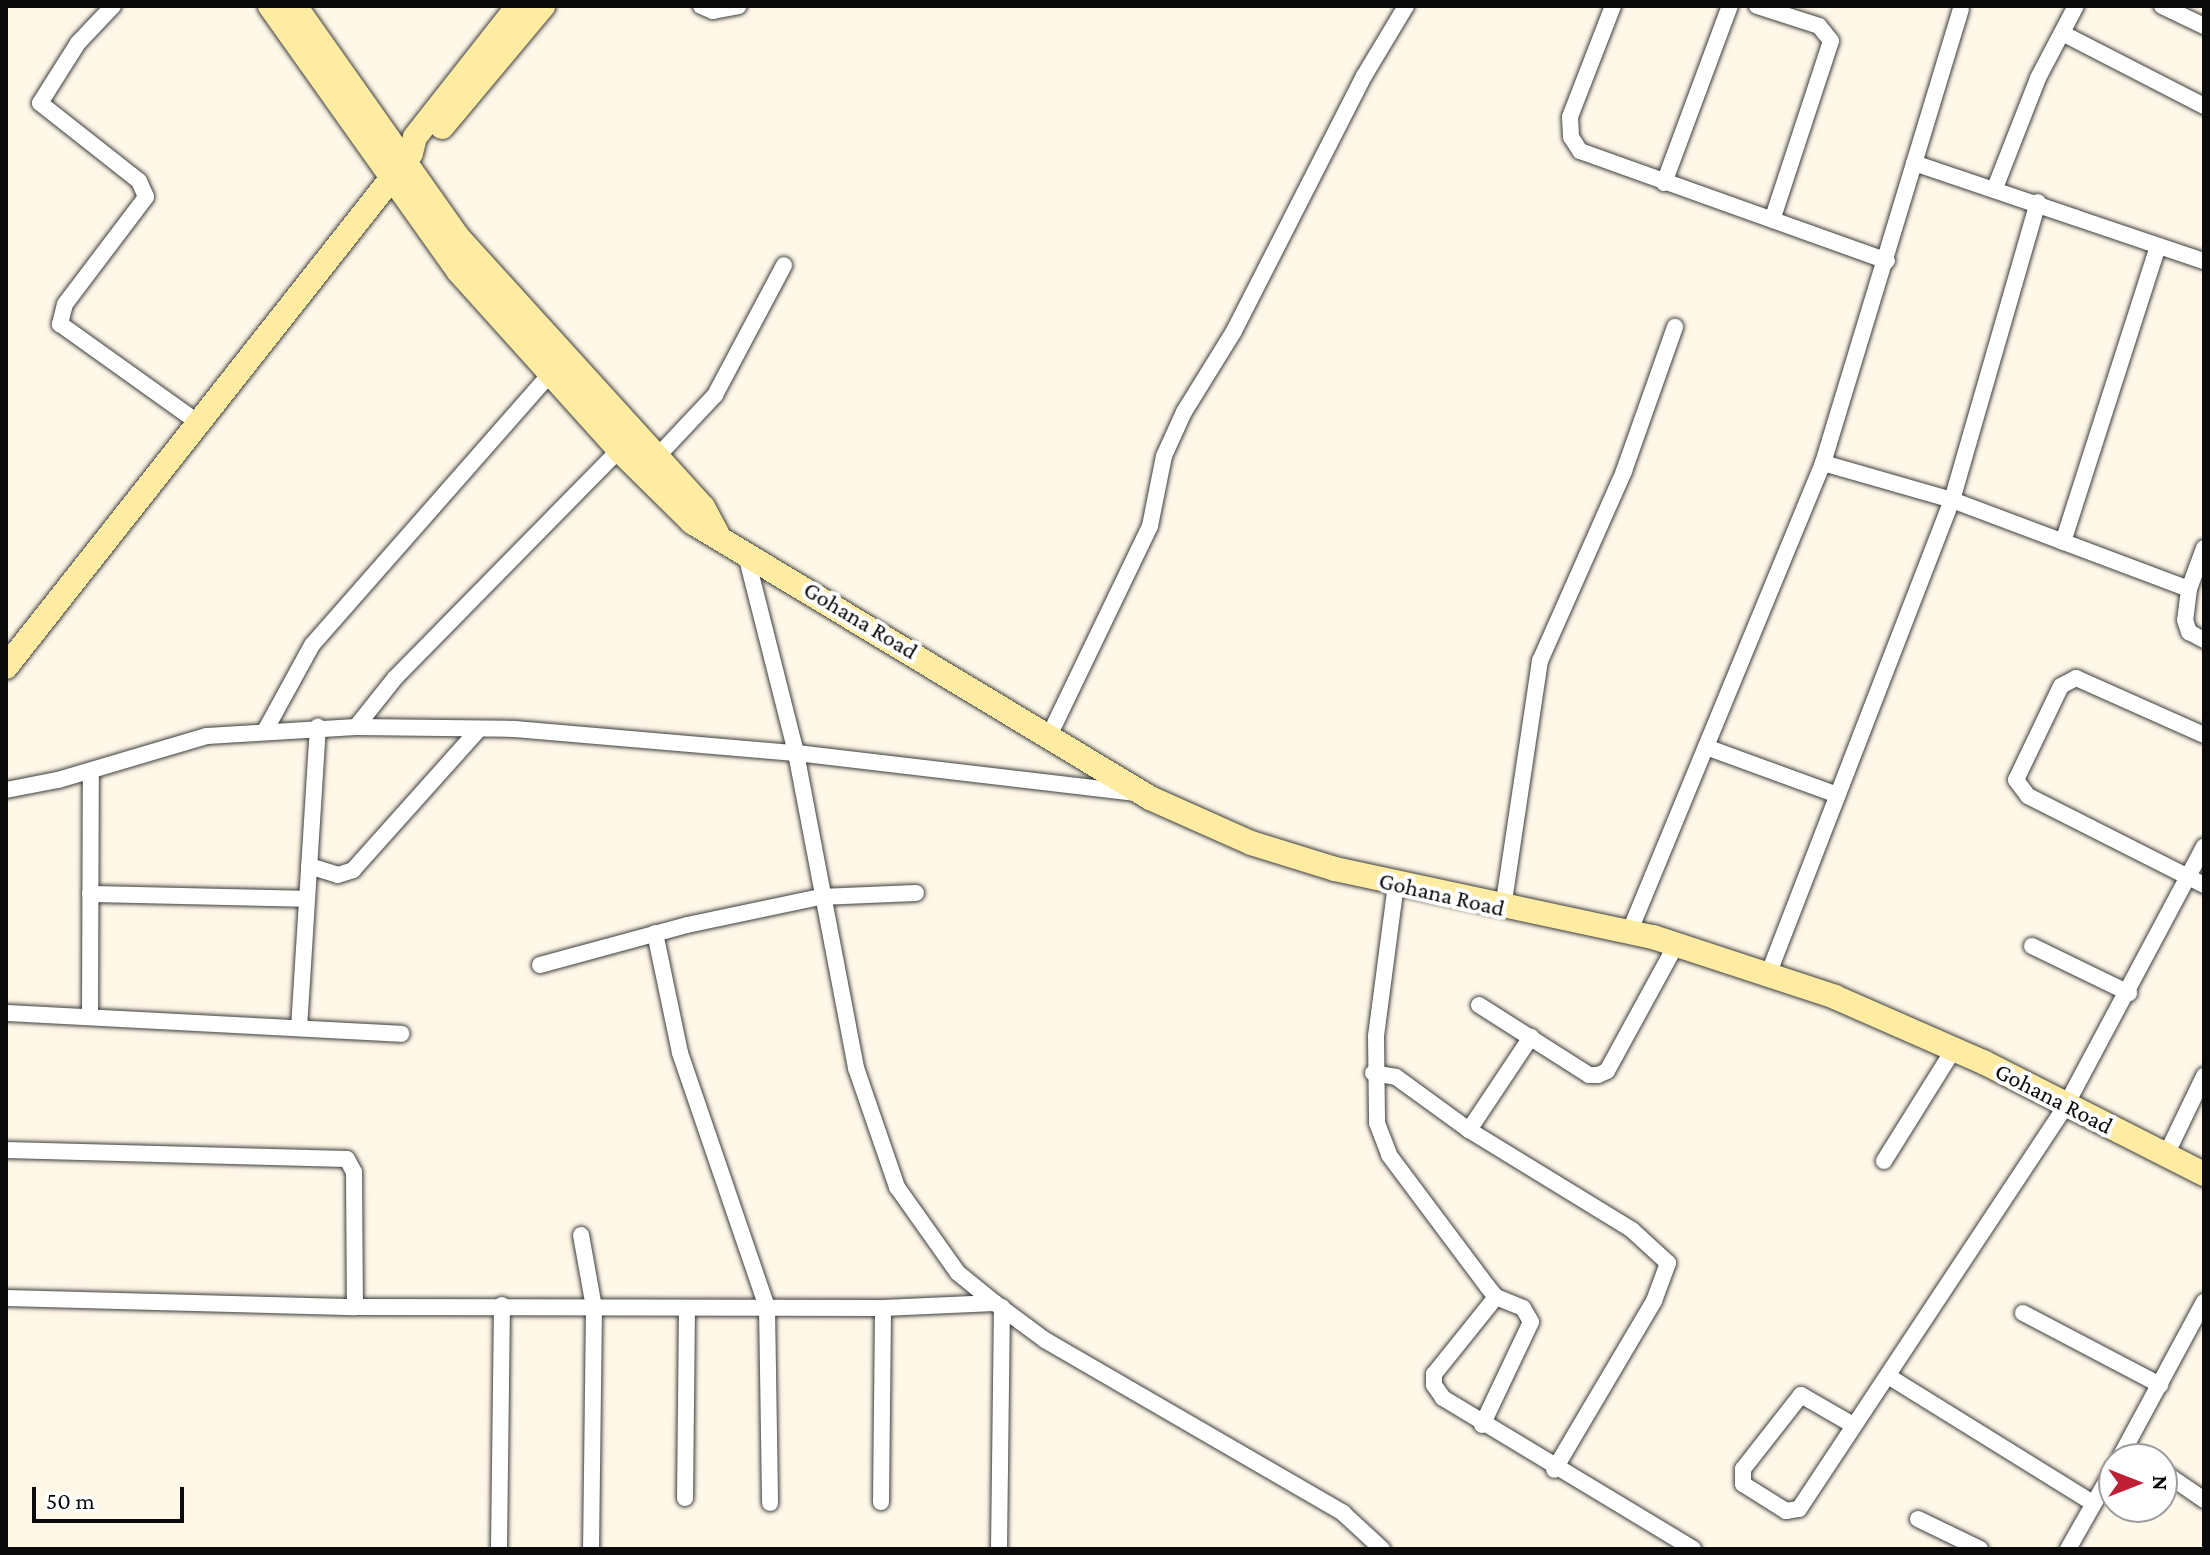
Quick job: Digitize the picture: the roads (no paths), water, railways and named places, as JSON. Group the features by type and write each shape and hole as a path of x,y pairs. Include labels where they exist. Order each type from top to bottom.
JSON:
{"main road":[{"path":"270,6 457,236 655,459 703,507 717,533"},
{"path":"295,6 401,166"},
{"path":"6,667 401,166 415,137 518,6"},
{"path":"401,166 425,148 543,6"},
{"name":"Gohana Road","path":"401,166 459,272 619,450 692,522 717,533 1142,793 1251,843 1396,884 1676,945 1835,997 1954,1049 2204,1174"}],"street":[{"path":"113,6 71,52 40,103 139,181 146,197 65,304 60,324 199,423"},
{"path":"701,6 713,11 739,6"},
{"path":"1049,736 1150,526 1164,456 1184,412 1234,331 1364,76 1406,6"},
{"path":"1613,6 1570,117 1571,137 1580,151 1887,261"},
{"path":"1664,183 1730,6"},
{"path":"1757,6 1819,26 1831,41 1772,220"},
{"path":"1995,188 2038,78 2076,6"},
{"path":"2162,6 2204,26"},
{"path":"1629,933 1823,463 1961,10"},
{"path":"2062,33 2204,106"},
{"path":"1914,163 2038,202 2204,261"},
{"path":"1768,975 1952,500 2038,202"},
{"path":"2063,542 2158,246"},
{"path":"655,459 715,395 784,265"},
{"path":"1503,908 1540,661 1624,471 1675,327"},
{"path":"266,729 321,633 551,373"},
{"path":"356,727 395,678 619,450"},
{"path":"1823,463 1952,500 2189,589"},
{"path":"2204,548 2189,589 2187,628 2204,640"},
{"path":"745,550 796,753 820,897 856,1068 897,1187 958,1273 1045,1340 1343,1513 1382,1549"},
{"path":"2204,735 2076,678 2061,686 2016,775 2028,796 2204,885"},
{"path":"299,1028 318,727"},
{"path":"6,790 91,771 207,736 266,729 356,727 479,729 796,753 1142,793"},
{"path":"309,866 338,875 353,870 479,729"},
{"path":"1706,747 1837,795"},
{"path":"90,1016 91,771"},
{"path":"1853,1425 1801,1395 1743,1469 1743,1484 1786,1511 1799,1509 2066,1105 2129,993 2204,847"},
{"path":"1396,884 1373,1073 1377,1123 1389,1155 1496,1297 1523,1308 1531,1322 1482,1425"},
{"path":"540,965 655,933 820,897 916,893"},
{"path":"90,894 306,899"},
{"path":"655,933 680,1053 767,1307 770,1503"},
{"path":"1479,1005 1589,1075 1607,1071 1676,945"},
{"path":"2032,946 2129,993"},
{"path":"6,1013 401,1034"},
{"path":"1469,1130 1531,1037"},
{"path":"1884,1161 1954,1049"},
{"path":"1373,1073 1396,1077 1469,1130 1632,1230 1668,1263 1654,1301 1554,1470"},
{"path":"2166,1155 2204,1076"},
{"path":"6,1150 347,1159 354,1172 355,1307"},
{"path":"581,1235 594,1307 591,1549"},
{"path":"1496,1297 1434,1374 1434,1385 1443,1398 1554,1470 1693,1549"},
{"path":"6,1298 355,1307 883,1308 999,1305"},
{"path":"2128,1443 2204,1302"},
{"path":"499,1549 502,1305"},
{"path":"999,1305 999,1549"},
{"path":"685,1498 687,1308"},
{"path":"881,1502 883,1308"},
{"path":"2023,1313 2160,1385"},
{"path":"1888,1376 2093,1503"},
{"path":"2178,1482 2204,1500"},
{"path":"2068,1549 2098,1495"},
{"path":"1918,1519 1980,1549"}]}
